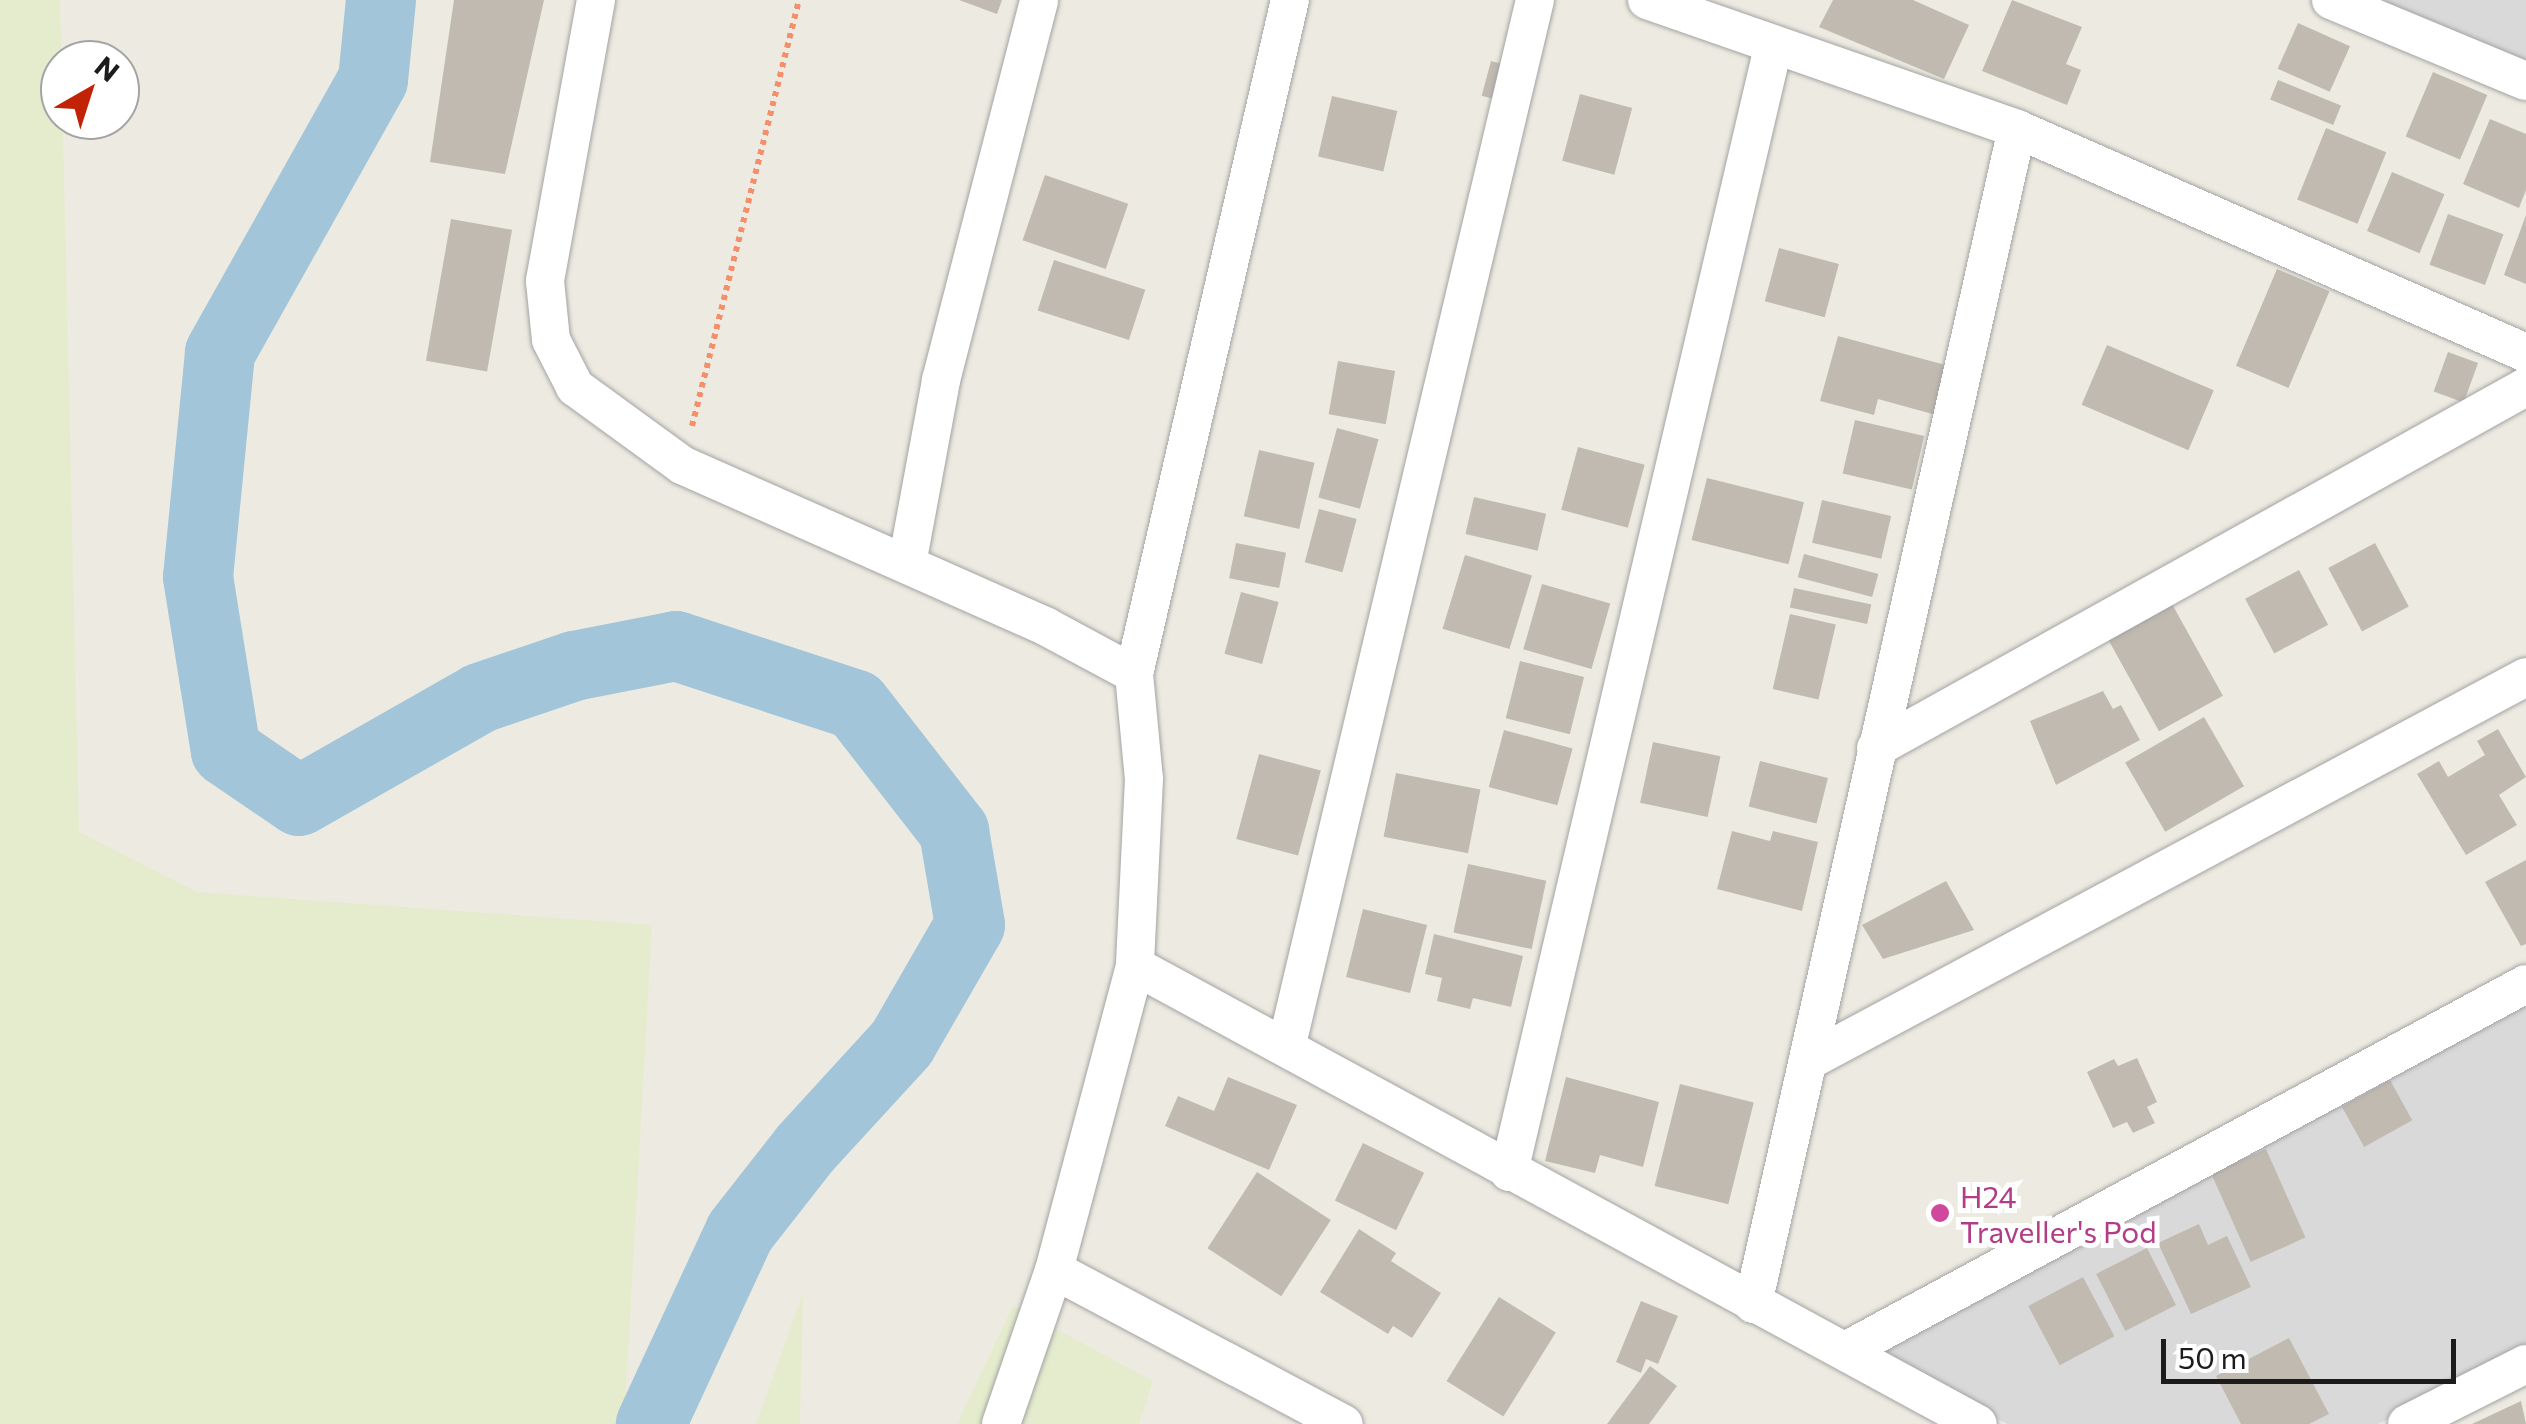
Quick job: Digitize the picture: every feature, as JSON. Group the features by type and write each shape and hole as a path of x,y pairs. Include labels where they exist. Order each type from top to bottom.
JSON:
{"street":[{"path":"596,0 545,281 551,340 576,387 682,466 908,564 1134,674"},
{"path":"908,564 941,380 1039,0"},
{"path":"1001,1424 1054,1270 1135,966 1144,779 1134,674 1290,0"},
{"path":"1286,1044 1535,0"},
{"path":"1647,0 2017,129 2526,353"},
{"path":"2331,0 2526,81"},
{"path":"1509,1172 1773,47"},
{"path":"1753,1304 2017,129"},
{"path":"1876,748 2526,387"},
{"path":"1810,1060 2526,677"},
{"path":"1135,966 1286,1044 1509,1172 1753,1304 1847,1350 1978,1424"},
{"path":"1847,1350 2526,984"},
{"path":"1054,1270 1344,1424"},
{"path":"2408,1424 2526,1364"}],"path":[{"path":"682,466 799,0"}],"shaded area":[{"path":"2359,0 2526,0 2526,69"},
{"path":"2526,984 2526,1349 2378,1424 2007,1424 1872,1349"}],"green space":[{"path":"0,0 60,0 61,40 40,40 40,140 63,140 79,832 197,892 652,925 624,1424 0,1424"},
{"path":"803,1293 800,1424 756,1424"},
{"path":"1013,1306 1153,1381 1139,1424 957,1424"}],"building":[{"path":"454,0 544,0 505,174 430,162"},
{"path":"959,0 1002,0 997,14"},
{"path":"1833,0 1913,0 1969,25 1944,79 1819,27"},
{"path":"2012,0 2082,27 2066,64 2081,70 2067,105 1982,71"},
{"path":"2298,23 2350,46 2330,92 2278,69"},
{"path":"1491,61 1510,66 1501,101 1482,96"},
{"path":"2433,72 2487,95 2460,159 2406,136"},
{"path":"2278,80 2341,105 2333,125 2270,99"},
{"path":"1580,94 1632,108 1614,175 1562,161"},
{"path":"1332,96 1397,111 1383,171 1318,156"},
{"path":"2490,119 2526,134 2526,190 2519,208 2463,184"},
{"path":"2326,128 2386,152 2357,224 2297,199"},
{"path":"2392,172 2444,194 2419,253 2367,231"},
{"path":"1045,175 1128,204 1106,269 1023,240"},
{"path":"2448,214 2503,234 2485,285 2430,265"},
{"path":"2526,215 2526,284 2504,275"},
{"path":"451,219 512,230 487,372 426,361"},
{"path":"1779,248 1839,264 1825,317 1765,301"},
{"path":"1054,260 1145,290 1129,340 1038,310"},
{"path":"2277,269 2329,291 2288,388 2236,366"},
{"path":"1838,336 1949,366 1936,415 1878,399 1874,415 1820,401"},
{"path":"2107,345 2214,390 2188,450 2082,405"},
{"path":"2448,352 2478,363 2464,402 2434,391"},
{"path":"1338,361 1395,371 1386,424 1329,414"},
{"path":"1855,420 1924,436 1912,490 1843,474"},
{"path":"1337,428 1379,439 1360,509 1318,498"},
{"path":"1578,447 1645,465 1628,528 1561,510"},
{"path":"1259,450 1315,463 1299,529 1244,516"},
{"path":"1707,478 1804,502 1789,564 1692,540"},
{"path":"1474,497 1546,514 1538,551 1465,534"},
{"path":"1822,500 1891,516 1881,559 1812,543"},
{"path":"1319,509 1357,519 1342,572 1305,562"},
{"path":"1236,543 1286,553 1279,588 1229,578"},
{"path":"2375,543 2409,607 2362,631 2328,568"},
{"path":"1804,554 1878,574 1872,597 1798,577"},
{"path":"1465,555 1532,575 1509,649 1442,629"},
{"path":"2299,570 2328,625 2274,653 2245,599"},
{"path":"1542,584 1610,604 1592,669 1523,649"},
{"path":"1794,588 1871,604 1867,624 1790,608"},
{"path":"1241,592 1279,602 1262,664 1224,654"},
{"path":"2172,604 2223,696 2159,731 2108,639"},
{"path":"1790,614 1836,625 1818,700 1773,689"},
{"path":"1520,661 1584,677 1570,734 1506,718"},
{"path":"2103,691 2113,709 2121,705 2140,740 2056,785 2030,721"},
{"path":"2204,717 2244,786 2165,832 2125,763"},
{"path":"2498,729 2526,777 2499,795 2517,825 2466,855 2417,774 2439,761 2448,777 2485,755 2477,741"},
{"path":"1504,730 1573,748 1557,805 1489,787"},
{"path":"1653,742 1720,756 1708,817 1640,803"},
{"path":"1259,754 1321,771 1298,856 1236,839"},
{"path":"1760,761 1828,778 1817,824 1749,807"},
{"path":"1396,773 1480,789 1468,853 1384,837"},
{"path":"1732,831 1770,841 1773,831 1818,842 1802,911 1717,889"},
{"path":"2526,860 2526,944 2521,946 2485,882"},
{"path":"1468,864 1546,881 1532,949 1453,932"},
{"path":"1946,881 1974,930 1883,959 1862,925"},
{"path":"1363,909 1427,925 1410,993 1346,977"},
{"path":"1434,934 1523,956 1511,1007 1473,998 1470,1009 1437,1001 1442,978 1425,974"},
{"path":"2137,1058 2157,1102 2147,1107 2155,1123 2133,1133 2127,1122 2113,1128 2087,1072 2114,1059 2118,1066"},
{"path":"1228,1077 1297,1105 1269,1170 1165,1126 1178,1096 1214,1111"},
{"path":"1566,1077 1659,1102 1643,1167 1600,1155 1595,1173 1545,1161"},
{"path":"2390,1080 2412,1120 2364,1147 2342,1107"},
{"path":"1680,1084 1754,1102 1728,1204 1655,1186"},
{"path":"1363,1143 1424,1173 1396,1230 1335,1201"},
{"path":"2266,1149 2305,1238 2251,1262 2211,1173"},
{"path":"1257,1172 1331,1220 1281,1296 1207,1248"},
{"path":"2199,1224 2208,1245 2227,1236 2251,1287 2191,1314 2158,1243"},
{"path":"1359,1229 1396,1253 1391,1261 1441,1293 1412,1338 1393,1326 1388,1334 1320,1292"},
{"path":"2147,1248 2176,1305 2125,1331 2096,1274"},
{"path":"2083,1277 2114,1336 2060,1365 2028,1306"},
{"path":"1499,1297 1556,1333 1503,1416 1447,1381"},
{"path":"1641,1301 1678,1316 1658,1364 1646,1359 1641,1373 1616,1362"},
{"path":"2289,1338 2329,1414 2309,1424 2241,1424 2216,1376"},
{"path":"1650,1366 1677,1386 1649,1424 1607,1424"},
{"path":"2521,1401 2526,1424 2472,1424"}],"waterway":[{"path":"381,0 373,80 220,353 198,577 226,751 299,801 480,698 574,666 676,646 856,705 954,831 970,925 902,1043 805,1149 740,1232 651,1424"}],"place":[{"name":"H24 Traveller's Pod","path":"1940,1213"}]}
